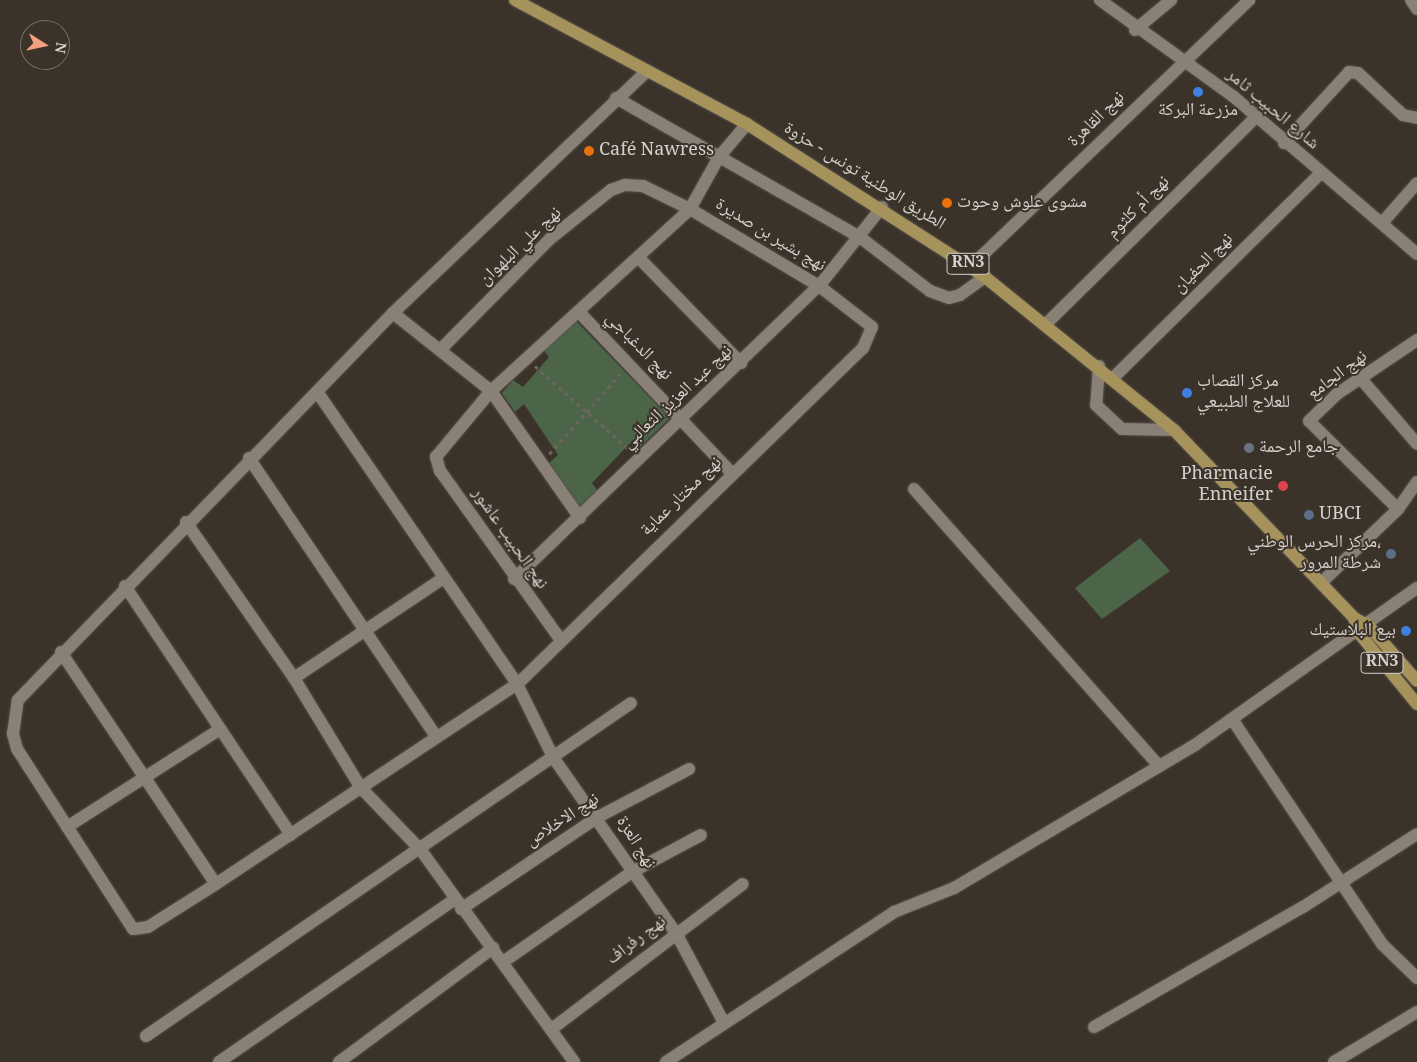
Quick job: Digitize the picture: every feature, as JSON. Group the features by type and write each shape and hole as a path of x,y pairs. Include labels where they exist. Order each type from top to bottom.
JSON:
{"main road":[{"name":"الطريق الوطنية تونس - حزوة","path":"515,0 646,72 747,124 882,207 971,266 1098,366 1174,430 1322,582 1363,628 1417,681"},
{"name":"الطريق الوطنية تونس - حزوة","path":"1363,628 1417,704"}],"street":[{"name":"شارع الحبيب ثامر","path":"1100,0 1135,30 1257,116 1284,143 1417,254"},
{"path":"1135,30 1171,0"},
{"name":"نهج القاهرة","path":"971,266 1249,0"},
{"path":"1411,0 1417,9"},
{"path":"220,729 67,827 17,749 13,734 18,700 61,652 249,458 318,393 393,313 616,98 646,72"},
{"path":"1284,143 1349,72 1358,73 1403,115 1417,118"},
{"path":"616,98 861,238 942,297 960,295 985,277"},
{"name":"نهج أم كلثوم","path":"1046,324 1257,116"},
{"path":"491,392 690,209 720,157 747,124"},
{"name":"نهج الحفيان","path":"1112,379 1321,173"},
{"path":"1382,223 1417,183"},
{"name":"نهج بشير بن صديرة","path":"634,185 690,209 819,286 868,320 872,335"},
{"name":"نهج علي البلهوان","path":"441,349 552,238 611,190 634,185"},
{"name":"نهج عبد العزيز الثعالبي","path":"514,579 580,518 639,458 741,363 819,286 861,238 882,207"},
{"path":"638,256 741,363"},
{"name":"نهج الدغباجي","path":"579,312 682,417 732,473"},
{"path":"393,313 441,349 491,392 580,518"},
{"name":"نهج مختار عماية","path":"67,827 133,929 148,927 291,835 436,736 517,684 560,638 864,348 872,335"},
{"name":"نهج الجامع","path":"1398,509 1309,421 1337,394 1362,380 1417,340"},
{"path":"1098,366 1096,405 1122,429 1174,430"},
{"path":"1362,380 1417,444"},
{"name":"نهج الحبيب عاشور","path":"491,392 436,457 440,471 514,579 560,638"},
{"name":"نهج العزة","path":"318,393 442,579 517,684 553,757 598,817 632,872 676,933 724,1021"},
{"path":"249,458 436,736"},
{"path":"1322,582 1398,509 1416,486"},
{"path":"914,489 1159,766"},
{"path":"186,522 294,678 361,788 420,849 458,904 553,1028 574,1062"},
{"path":"294,678 364,629 442,579"},
{"path":"125,586 291,835"},
{"path":"673,1060 724,1021 894,912 954,888 1159,766 1232,719 1417,588"},
{"path":"61,652 216,884"},
{"path":"146,1036 631,703"},
{"path":"1232,719 1382,944 1417,978"},
{"name":"نهج الاخلاص","path":"219,1062 458,904 598,817 689,769"},
{"path":"1094,1027 1342,883 1417,834"},
{"path":"503,962 632,872 701,835"},
{"name":"نهج رفراف","path":"553,1028 743,884"},
{"path":"338,1062 493,948"},
{"path":"1334,1062 1417,1012"}],"path":[{"path":"526,359 639,458"},
{"path":"541,463 629,363"}],"green space":[{"path":"576,321 670,418 639,448 633,440 592,483 597,490 579,507 549,463 558,455 524,404 515,412 502,393 513,380 523,387 549,357 543,350"},
{"path":"1140,538 1170,571 1102,619 1075,588"}],"place":[{"name":"مزرعة البركة","path":"1198,92"},
{"name":"Café Nawress","path":"589,151"},
{"name":"مشوى علوش وحوت","path":"947,203"},
{"name":"مركز القصاب للعلاج الطبيعي","path":"1187,393"},
{"name":"جامع الرحمة","path":"1249,448"},
{"name":"Pharmacie Enneifer","path":"1283,486"},
{"name":"UBCI","path":"1309,515"},
{"name":"مركز الحرس الوطني، شرطة المرور","path":"1391,554"},
{"name":"بيع البلاستيك","path":"1406,631"}]}
